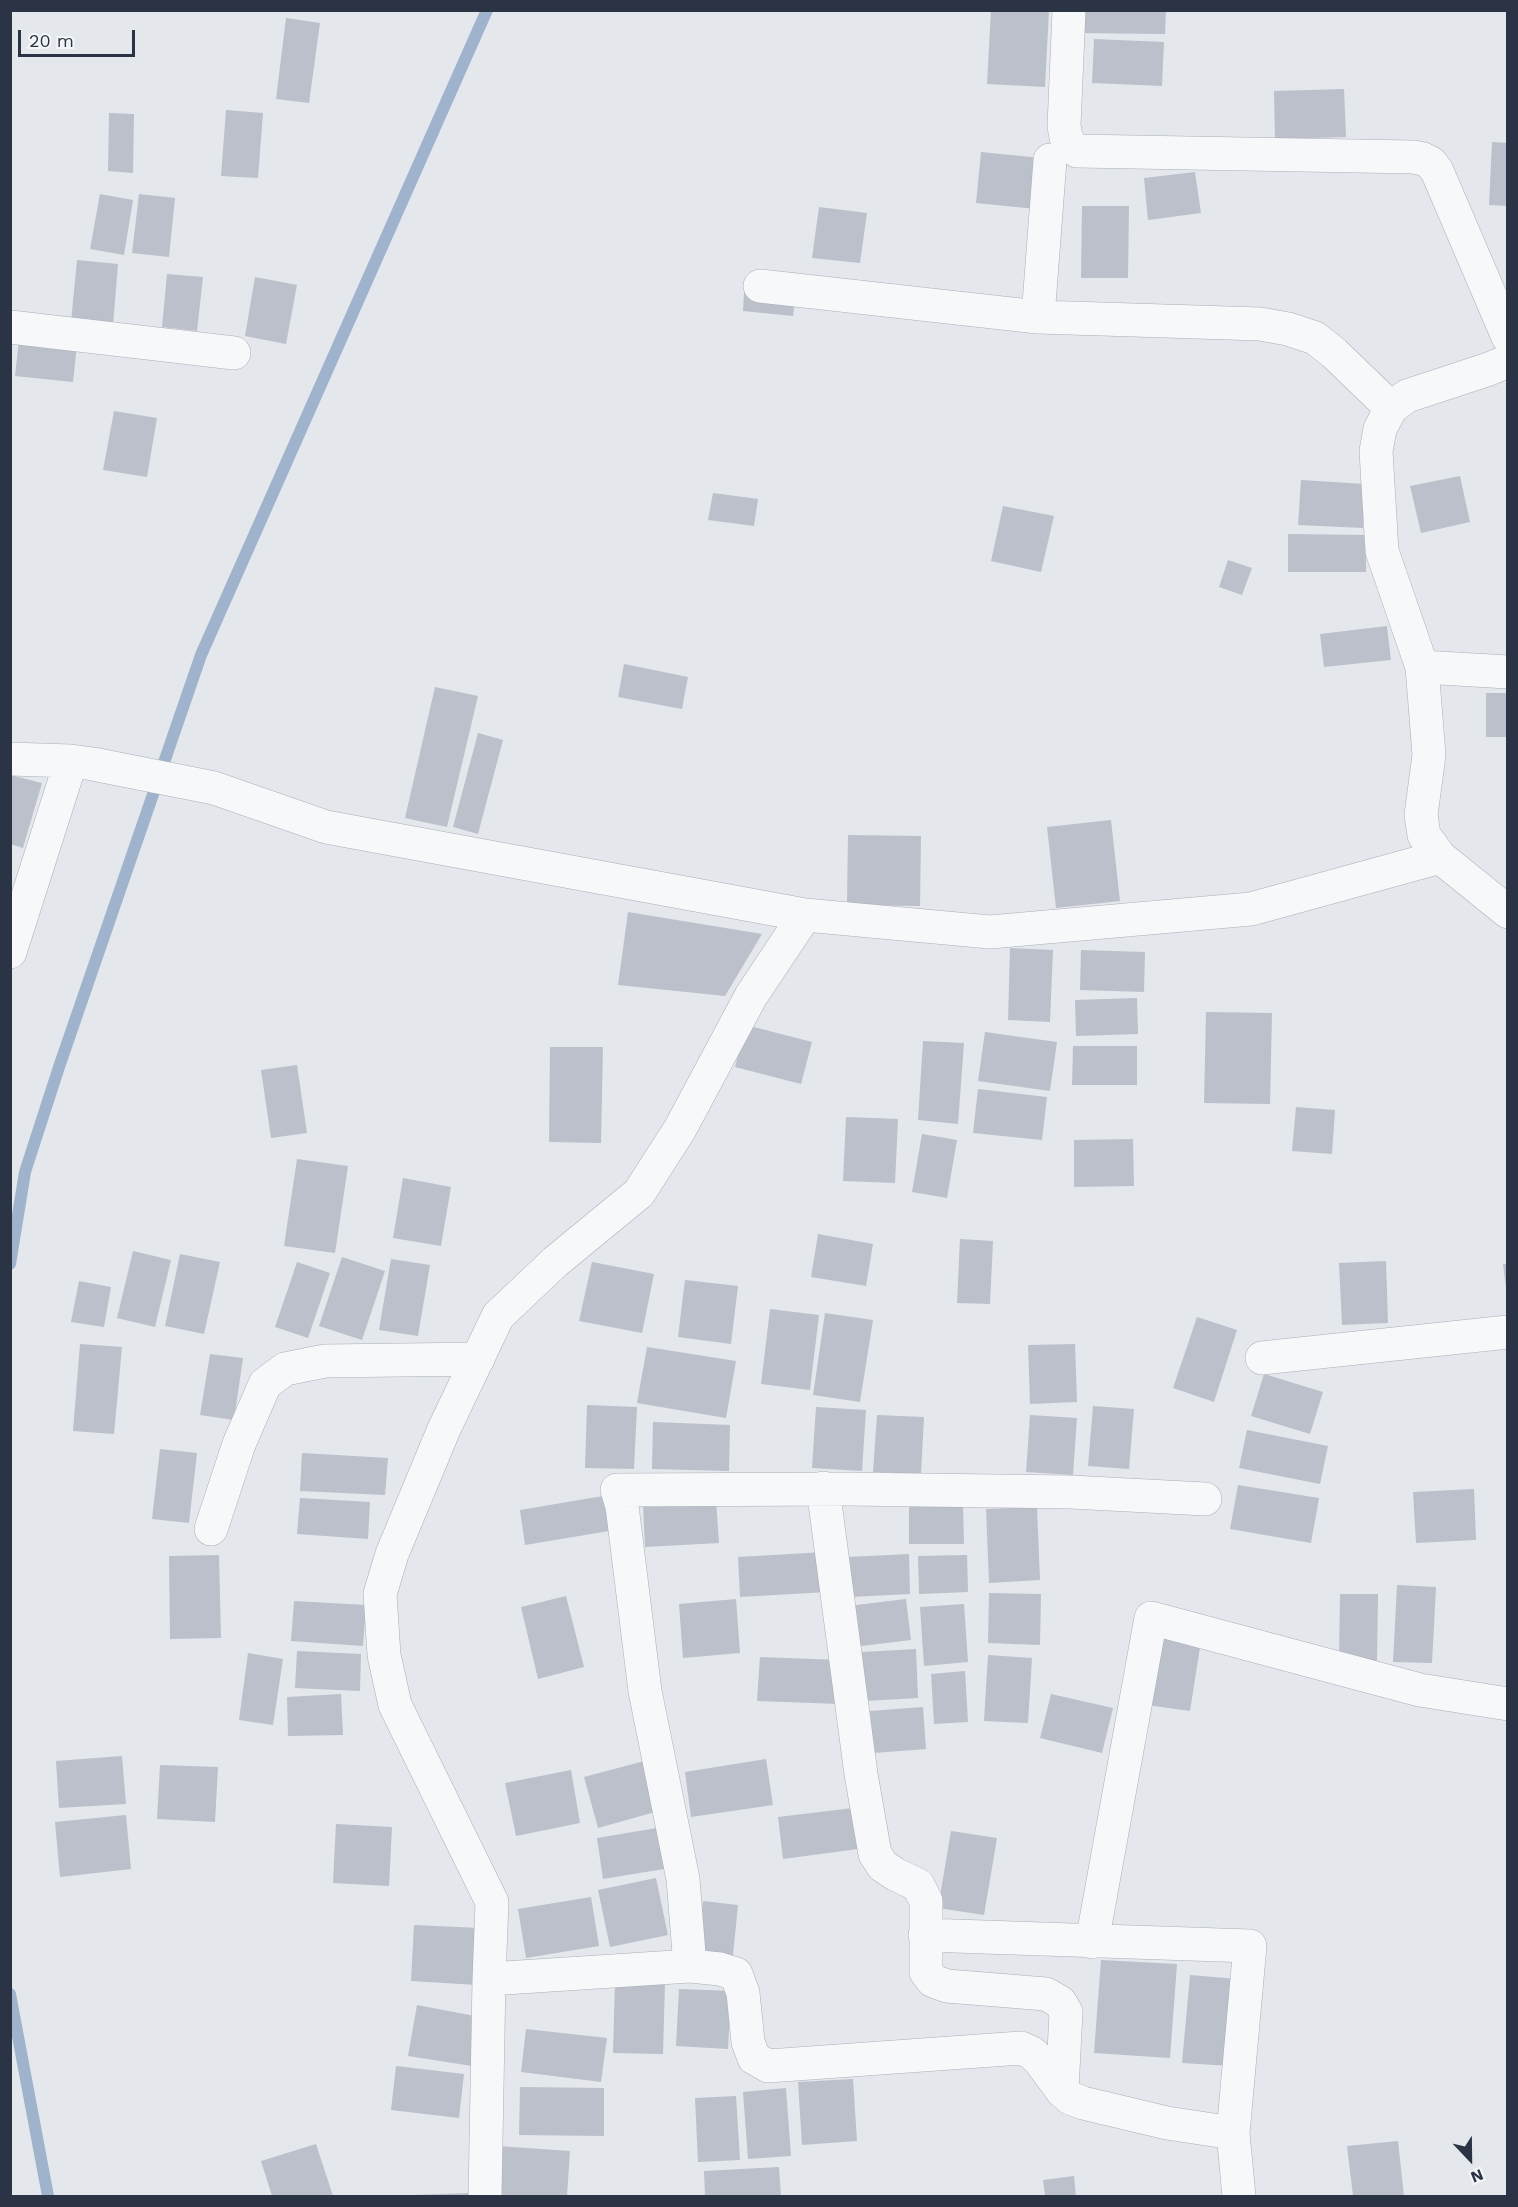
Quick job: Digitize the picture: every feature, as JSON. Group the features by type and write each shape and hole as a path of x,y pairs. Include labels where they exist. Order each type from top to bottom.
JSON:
{"street":[{"path":"1069,10 1064,126 1070,145 1077,150 1423,159 1431,163 1437,171 1508,337"},
{"path":"1038,317 1050,160"},
{"path":"760,286 1038,317 1260,324 1288,329 1315,338 1334,352 1391,408"},
{"path":"10,327 234,353"},
{"path":"1508,361 1407,396 1391,408 1380,429 1376,451 1382,552 1422,667 1429,755 1421,815 1424,835 1440,858 1508,912"},
{"path":"1422,667 1508,672"},
{"path":"10,759 82,763 214,788 326,827 805,915 990,932 1251,909 1440,858"},
{"path":"10,952 82,763"},
{"path":"485,2196 492,1902 395,1705 384,1655 380,1594 393,1554 440,1440 498,1316 555,1262 639,1193 680,1129 751,996 805,915"},
{"path":"1262,1358 1508,1332"},
{"path":"212,1529 239,1444 265,1383 285,1369 325,1361 478,1359"},
{"path":"690,1966 683,1878 645,1691 622,1506 617,1490 823,1488 1071,1492 1205,1499"},
{"path":"823,1488 861,1774 875,1854 883,1866 918,1885 926,1900 926,1972 933,1982 947,1986 1046,1994 1060,2002 1066,2012 1062,2091"},
{"path":"1092,1942 1151,1618 1420,1690 1508,1704"},
{"path":"925,1935 1250,1946 1233,2133 1239,2196"},
{"path":"489,1979 690,1966 720,1969 736,1974 743,1993 748,2042 754,2058 768,2066 1021,2048 1032,2053 1040,2061 1062,2091 1070,2098 1167,2123 1233,2133"}],"building":[{"path":"991,10 1049,10 1045,87 987,84"},
{"path":"1075,10 1166,10 1165,34 1075,33"},
{"path":"286,18 320,23 309,103 276,99"},
{"path":"1094,39 1164,42 1162,86 1092,83"},
{"path":"1344,89 1346,137 1275,139 1274,91"},
{"path":"226,110 263,113 258,178 221,176"},
{"path":"109,113 134,114 133,173 108,171"},
{"path":"1492,142 1508,143 1508,206 1489,205"},
{"path":"981,152 1041,158 1036,209 976,203"},
{"path":"1195,172 1201,213 1148,220 1144,178"},
{"path":"100,194 133,200 124,255 90,249"},
{"path":"139,194 175,198 169,257 132,253"},
{"path":"1082,206 1129,206 1128,278 1081,278"},
{"path":"819,207 867,213 860,263 812,258"},
{"path":"77,260 118,264 113,325 71,322"},
{"path":"167,274 203,277 197,331 162,327"},
{"path":"255,277 297,285 286,344 245,336"},
{"path":"744,293 795,298 793,316 743,311"},
{"path":"19,339 77,345 73,382 15,376"},
{"path":"114,411 157,418 147,477 103,470"},
{"path":"1460,476 1470,522 1421,533 1410,486"},
{"path":"1301,480 1365,484 1363,528 1298,525"},
{"path":"713,493 758,499 754,526 708,520"},
{"path":"1003,506 1054,516 1041,572 991,561"},
{"path":"1288,534 1366,535 1366,572 1288,572"},
{"path":"1228,560 1252,568 1242,595 1219,587"},
{"path":"1387,626 1391,660 1324,667 1320,634"},
{"path":"624,664 688,677 682,709 618,697"},
{"path":"435,687 478,696 447,827 405,818"},
{"path":"1486,693 1508,693 1508,737 1486,737"},
{"path":"478,733 503,740 478,834 453,827"},
{"path":"10,775 42,783 23,848 10,844"},
{"path":"1111,820 1120,901 1056,908 1047,827"},
{"path":"848,835 921,836 920,906 847,905"},
{"path":"628,912 762,934 725,996 618,985"},
{"path":"1010,948 1053,950 1050,1022 1008,1020"},
{"path":"1081,950 1145,952 1144,992 1080,990"},
{"path":"1137,998 1138,1034 1076,1036 1075,1000"},
{"path":"1206,1012 1272,1013 1270,1104 1204,1103"},
{"path":"746,1025 812,1042 801,1084 735,1067"},
{"path":"985,1032 1057,1042 1050,1091 978,1081"},
{"path":"923,1041 964,1043 958,1124 918,1120"},
{"path":"1073,1046 1137,1046 1137,1085 1072,1085"},
{"path":"550,1047 603,1047 601,1143 549,1142"},
{"path":"297,1065 307,1133 271,1138 261,1070"},
{"path":"978,1089 1047,1097 1042,1140 973,1133"},
{"path":"1296,1107 1335,1110 1332,1154 1292,1151"},
{"path":"846,1117 898,1119 895,1183 843,1181"},
{"path":"922,1134 957,1140 947,1198 912,1192"},
{"path":"1133,1139 1134,1186 1074,1187 1074,1140"},
{"path":"297,1159 348,1166 335,1253 284,1246"},
{"path":"403,1178 451,1187 441,1246 393,1238"},
{"path":"818,1234 873,1244 866,1286 811,1277"},
{"path":"960,1239 993,1241 990,1304 957,1303"},
{"path":"133,1251 171,1260 155,1327 117,1318"},
{"path":"180,1254 220,1262 204,1334 165,1326"},
{"path":"342,1257 385,1271 362,1340 319,1326"},
{"path":"391,1259 430,1265 418,1336 379,1330"},
{"path":"1386,1261 1388,1323 1342,1325 1339,1263"},
{"path":"297,1262 330,1273 308,1338 275,1327"},
{"path":"592,1262 654,1274 642,1333 579,1321"},
{"path":"1503,1264 1508,1264 1508,1288 1506,1288"},
{"path":"685,1280 738,1286 731,1344 678,1337"},
{"path":"79,1281 111,1287 104,1327 71,1322"},
{"path":"770,1309 819,1315 810,1390 761,1384"},
{"path":"825,1313 873,1320 860,1402 813,1395"},
{"path":"1197,1317 1237,1330 1214,1402 1173,1388"},
{"path":"80,1344 122,1347 114,1434 73,1431"},
{"path":"1075,1344 1077,1402 1030,1404 1028,1345"},
{"path":"647,1347 736,1361 726,1418 637,1403"},
{"path":"210,1354 243,1358 234,1420 200,1415"},
{"path":"1264,1374 1323,1392 1310,1434 1251,1416"},
{"path":"587,1405 637,1407 634,1469 585,1468"},
{"path":"1093,1406 1134,1409 1129,1469 1088,1466"},
{"path":"816,1407 866,1410 862,1471 812,1468"},
{"path":"877,1415 924,1417 921,1474 873,1472"},
{"path":"1030,1415 1077,1418 1073,1475 1026,1472"},
{"path":"653,1422 730,1425 729,1471 652,1469"},
{"path":"1247,1430 1328,1446 1320,1484 1239,1468"},
{"path":"160,1449 197,1453 189,1523 152,1519"},
{"path":"302,1453 388,1458 385,1495 300,1491"},
{"path":"1238,1485 1319,1498 1311,1543 1230,1529"},
{"path":"1474,1489 1476,1540 1416,1543 1413,1492"},
{"path":"603,1496 609,1531 525,1545 520,1510"},
{"path":"300,1498 370,1502 368,1539 297,1534"},
{"path":"716,1500 719,1543 645,1547 643,1504"},
{"path":"909,1505 963,1505 964,1544 909,1544"},
{"path":"1037,1507 1040,1580 989,1583 986,1509"},
{"path":"825,1552 827,1592 740,1597 738,1557"},
{"path":"909,1554 910,1594 850,1597 848,1557"},
{"path":"219,1555 221,1638 170,1639 169,1556"},
{"path":"967,1555 968,1592 919,1594 918,1556"},
{"path":"1397,1585 1436,1587 1432,1663 1393,1662"},
{"path":"989,1593 1041,1594 1040,1645 988,1643"},
{"path":"1340,1594 1378,1594 1377,1663 1339,1663"},
{"path":"566,1596 584,1667 538,1679 521,1607"},
{"path":"736,1599 740,1653 683,1658 679,1604"},
{"path":"906,1599 911,1640 853,1647 848,1606"},
{"path":"294,1601 366,1605 363,1646 291,1641"},
{"path":"964,1604 968,1662 924,1666 920,1607"},
{"path":"1158,1634 1201,1641 1190,1711 1147,1705"},
{"path":"916,1649 918,1698 864,1701 862,1652"},
{"path":"297,1651 361,1654 360,1691 295,1688"},
{"path":"248,1653 283,1659 273,1725 239,1720"},
{"path":"988,1655 1032,1658 1028,1723 984,1721"},
{"path":"760,1657 841,1660 840,1704 757,1701"},
{"path":"965,1671 968,1722 934,1724 931,1674"},
{"path":"341,1694 343,1735 288,1736 287,1697"},
{"path":"1051,1694 1113,1708 1102,1753 1040,1738"},
{"path":"923,1707 926,1749 874,1753 870,1711"},
{"path":"122,1756 126,1804 59,1808 56,1761"},
{"path":"766,1759 773,1805 691,1817 685,1772"},
{"path":"648,1760 662,1810 598,1828 584,1777"},
{"path":"160,1765 218,1767 215,1822 157,1819"},
{"path":"571,1770 580,1823 516,1836 505,1783"},
{"path":"853,1808 858,1849 783,1859 778,1817"},
{"path":"126,1815 131,1869 60,1877 55,1822"},
{"path":"336,1824 392,1827 389,1886 333,1883"},
{"path":"663,1827 670,1868 603,1879 597,1838"},
{"path":"951,1831 997,1838 984,1915 938,1908"},
{"path":"656,1878 668,1935 610,1947 598,1890"},
{"path":"591,1897 599,1946 526,1958 518,1909"},
{"path":"703,1901 738,1905 733,1955 697,1952"},
{"path":"414,1925 480,1928 477,1985 411,1981"},
{"path":"1101,1960 1177,1964 1170,2058 1094,2053"},
{"path":"1190,1975 1238,1979 1231,2066 1182,2063"},
{"path":"615,1982 665,1983 663,2054 613,2053"},
{"path":"679,1989 731,1991 728,2049 676,2046"},
{"path":"417,2005 480,2017 472,2066 408,2056"},
{"path":"526,2029 607,2038 601,2082 521,2072"},
{"path":"396,2066 464,2074 459,2118 391,2110"},
{"path":"853,2079 857,2141 802,2145 798,2082"},
{"path":"520,2087 604,2088 604,2136 519,2135"},
{"path":"786,2088 791,2156 748,2159 743,2092"},
{"path":"736,2096 740,2160 698,2162 695,2098"},
{"path":"1398,2141 1404,2196 1353,2196 1347,2146"},
{"path":"316,2144 333,2196 272,2196 261,2161"},
{"path":"498,2146 570,2151 567,2196 494,2196"},
{"path":"779,2167 781,2196 705,2196 704,2171"},
{"path":"1074,2176 1076,2196 1045,2196 1043,2180"},
{"path":"470,2193 470,2196 412,2196 412,2195"}],"waterway":[{"path":"10,1264 25,1172 201,655 487,10"},
{"path":"10,1994 48,2196"}]}
